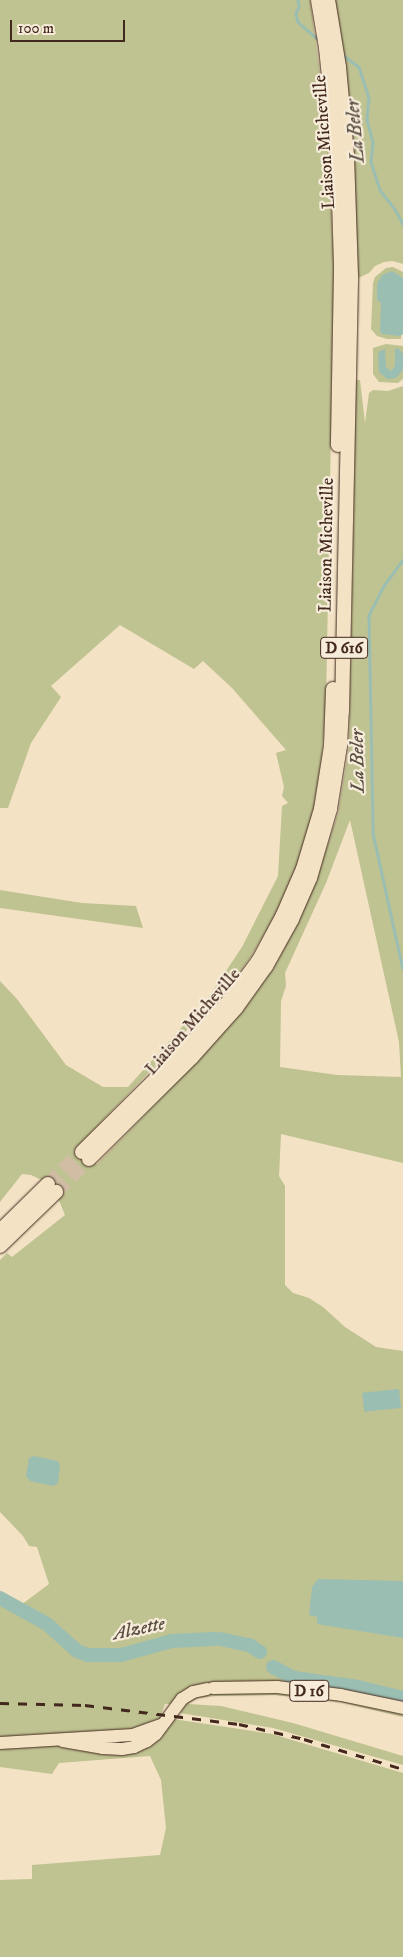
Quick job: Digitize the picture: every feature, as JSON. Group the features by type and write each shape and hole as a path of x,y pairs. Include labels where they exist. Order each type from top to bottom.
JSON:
{"highway":[{"name":"Liaison Micheville","path":"318,0 331,46"},
{"name":"Liaison Micheville","path":"85,1156 192,1057 236,1008 266,966 292,919 310,878 330,809 340,746 342,711 351,276 348,155 331,46 328,0"},
{"path":"0,1231 52,1188 0,1246"}],"main road":[{"name":"D 16","path":"0,1743 63,1741 122,1749 147,1741 164,1724 182,1700 193,1692 210,1688 277,1687 341,1695 403,1708"}],"green space":[{"path":"0,0 310,0 327,126 334,267 326,703 322,756 314,808 296,868 277,912 252,955 222,996 193,1022 178,1042 77,1147 84,1156 97,1164 197,1062 242,1012 273,969 298,922 316,881 338,813 349,747 356,380 360,380 365,423 369,393 373,390 388,391 403,386 403,1163 281,1134 279,1176 285,1186 285,1285 293,1293 309,1298 323,1307 345,1327 376,1347 403,1351 403,1717 340,1702 275,1695 215,1696 198,1698 188,1704 221,1706 293,1723 403,1756 403,1765 273,1728 180,1713 186,1704 165,1704 160,1717 272,1734 403,1773 403,1957 0,1957 0,1880 32,1879 32,1865 160,1855 166,1828 161,1780 150,1756 59,1763 52,1774 0,1767 0,1598 17,1608 49,1584 37,1547 29,1546 23,1536 0,1512 0,1260 7,1253 12,1257 65,1215 56,1193 46,1182 31,1175 22,1174 0,1202 0,981 17,999 66,1065 103,1087 128,1087 208,998 242,947 278,876 282,806 288,803 282,796 284,787 276,753 286,750 232,688 203,661 194,669 120,625 51,686 61,697 31,743 8,808 0,808","holes":["350,820 399,1042 401,1077 337,1075 280,1067 281,1001 286,986 285,973 326,883"]},
{"path":"335,0 403,0 403,264 393,261 384,262 375,266 369,273 358,278 352,124"},
{"path":"393,267 403,272 401,339 387,339 377,336 371,329 373,283 375,277 386,268"},
{"path":"386,344 403,346 403,379 398,383 379,382 373,374 373,348"},
{"path":"0,890 82,903 136,906 143,928 0,908"}],"water":[{"path":"392,271 403,278 403,334 400,336 382,334 380,331 381,303 377,300 377,284 382,275"},
{"path":"398,348 403,354 403,370 396,378 387,379 379,372 378,355 380,351 385,349 386,367 391,371 395,366 395,349"},
{"path":"399,1389 401,1408 364,1412 362,1393"},
{"path":"34,1456 58,1461 60,1466 58,1483 53,1486 30,1481 26,1476 29,1458"},
{"path":"318,1579 403,1581 403,1638 317,1624 317,1617 309,1615 312,1587"}],"waterway":[{"name":"La Beler","path":"298,0 299,7 296,13 298,22 321,42"},
{"name":"La Beler","path":"343,55 359,67 369,97 367,120 373,143 371,162 380,190 395,209 403,224"},
{"name":"La Beler","path":"403,560 384,586 369,616 373,833 403,969"},
{"name":"Alzette","path":"0,1598 47,1624 77,1651 88,1655 121,1655 172,1641 214,1639"},
{"name":"Alzette","path":"220,1639 249,1645 260,1652"},
{"name":"Alzette","path":"273,1667 294,1678 358,1687 403,1698"}],"tunnel":[{"path":"48,1184 82,1152"},
{"path":"56,1192 89,1159"}],"railway":[{"path":"0,1703 85,1705 239,1724 304,1739 403,1769"}]}
